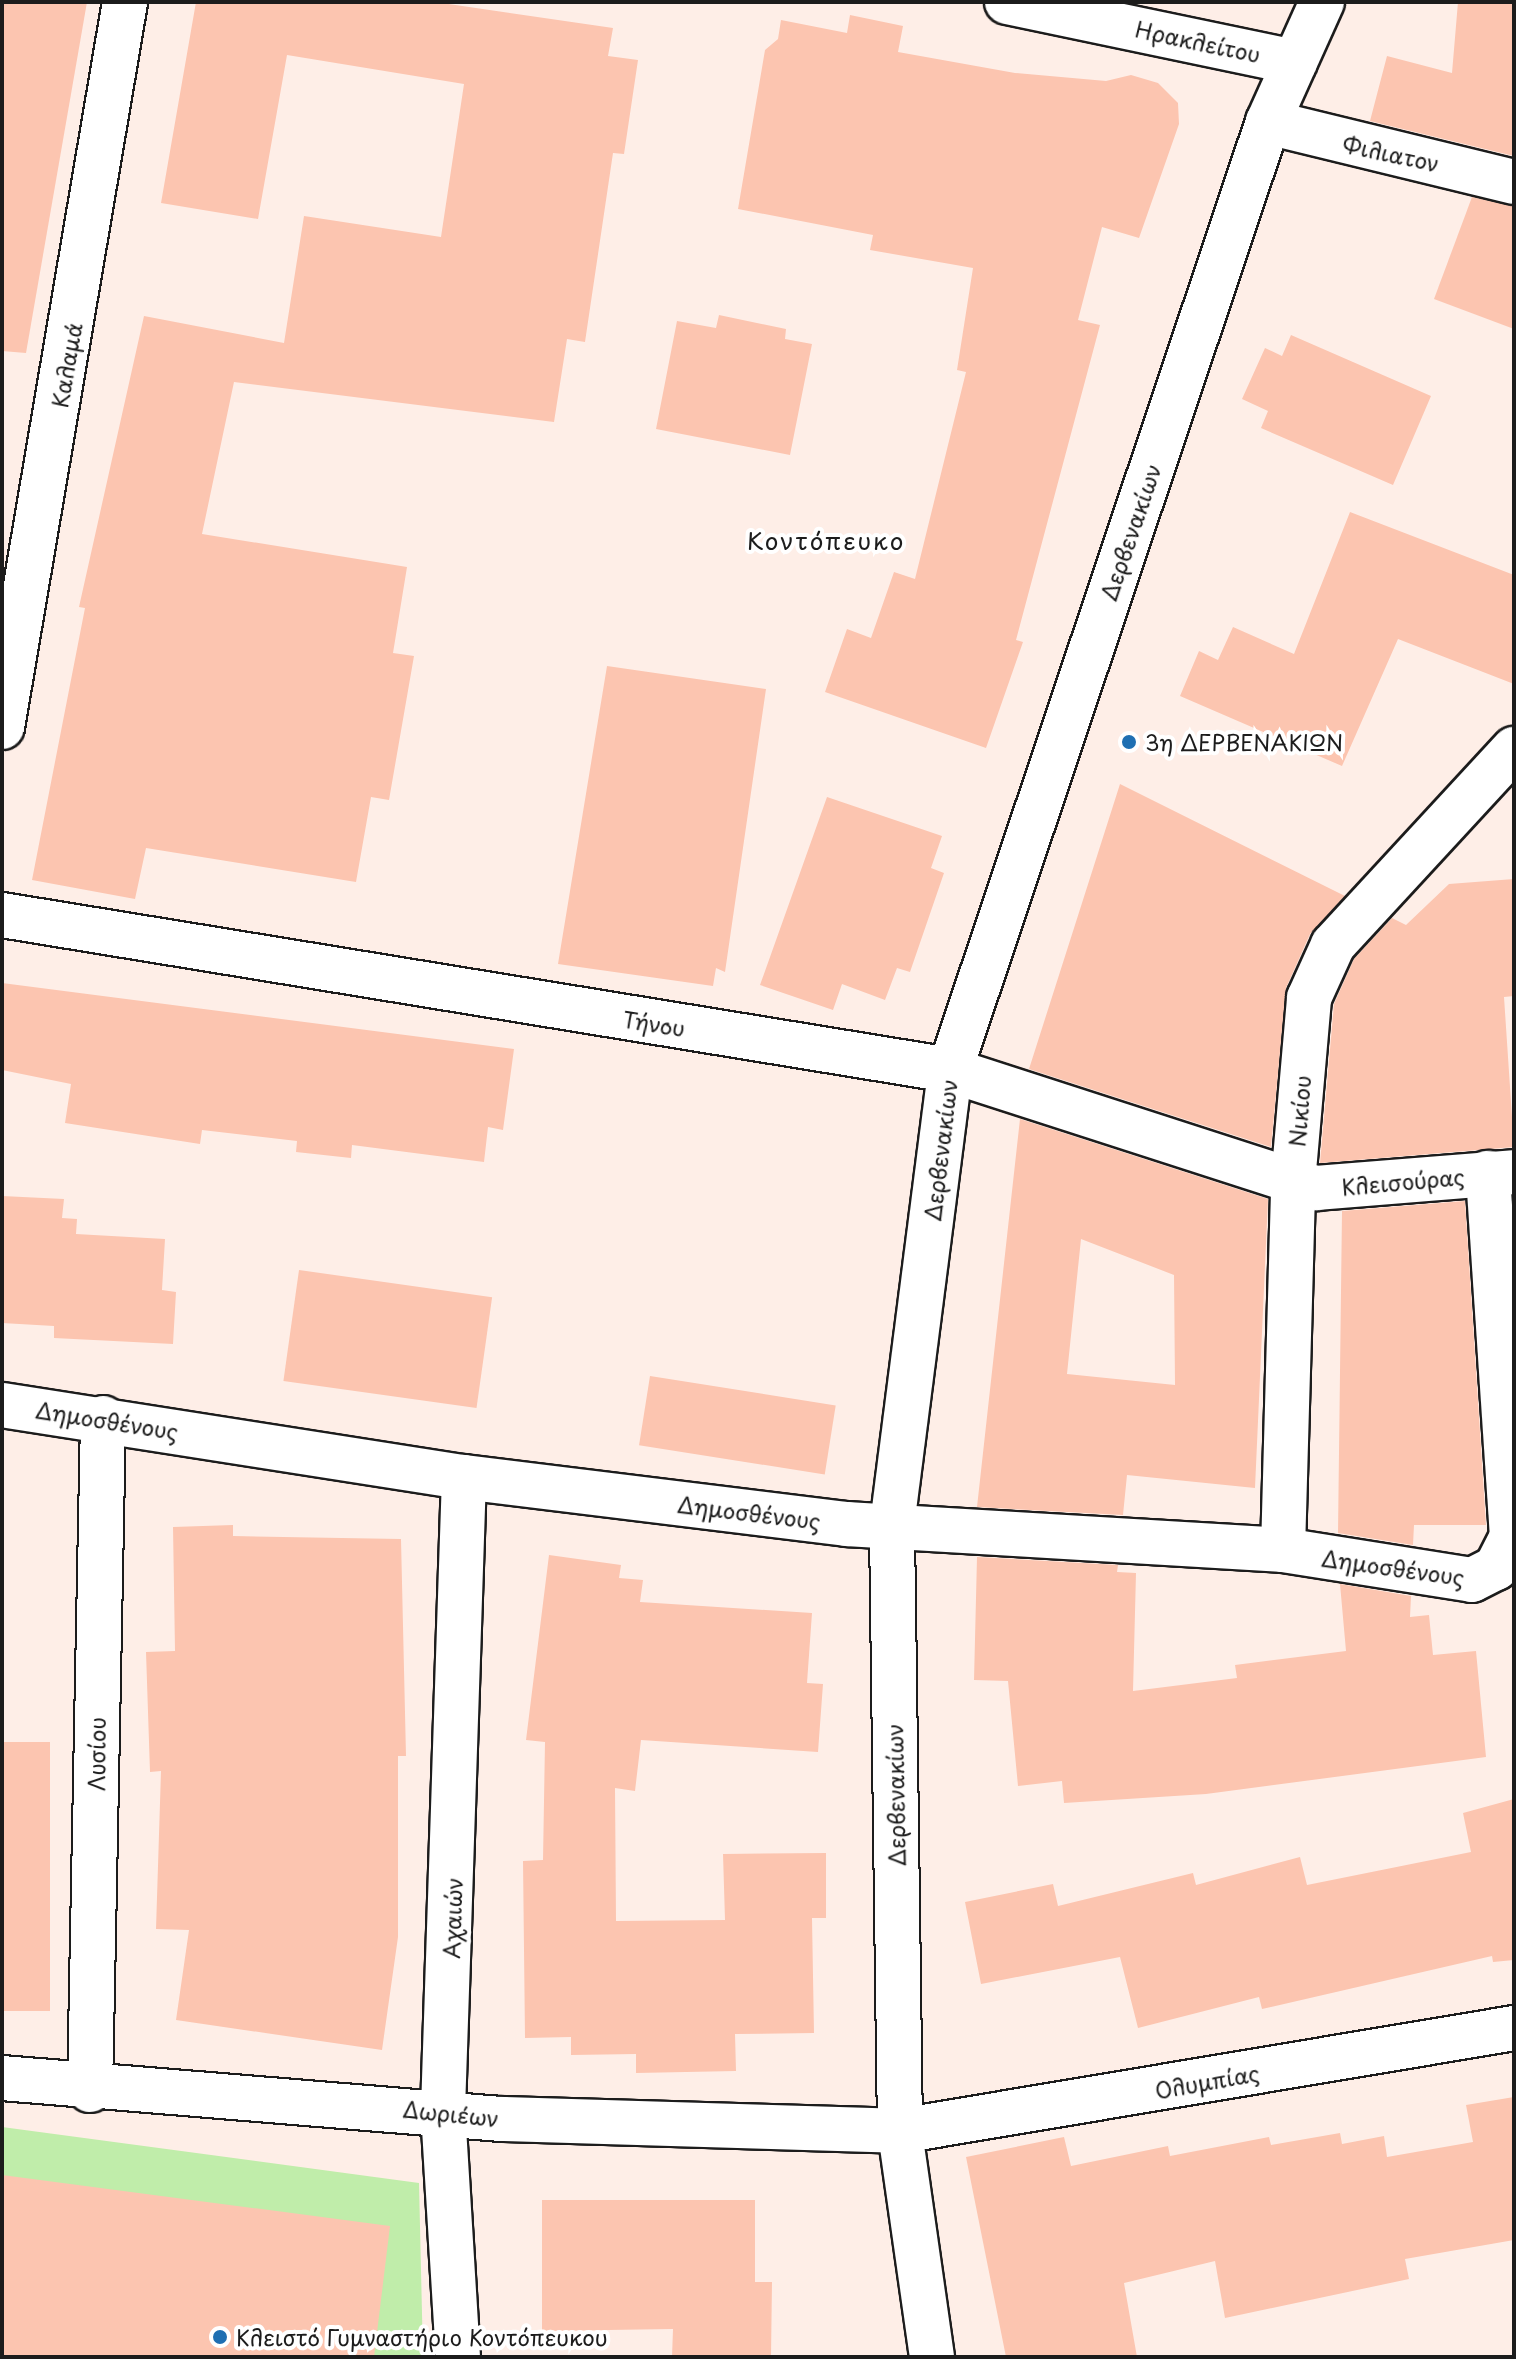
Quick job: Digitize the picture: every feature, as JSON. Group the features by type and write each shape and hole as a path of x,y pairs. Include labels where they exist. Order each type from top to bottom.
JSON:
{"street":[{"name":"Καλαμά","path":"2,727 125,2"},
{"name":"Ηρακλείτου","path":"1007,2 1295,62"},
{"name":"Δερβενακίων","path":"932,2357 900,2131 892,1525 950,1070 1268,122 1322,2"},
{"name":"Φιλιατον","path":"1268,122 1514,182"},
{"name":"Νικίου","path":"1283,1550 1293,1182 1317,972 1333,945 1514,749"},
{"name":"Τήνου","path":"2,915 950,1070 1293,1182"},
{"name":"Κλεισούρας","path":"1293,1182 1316,1188 1501,1173"},
{"name":"Δημοσθένους","path":"2,1405 103,1418 464,1477 892,1525 1283,1550 1472,1580 1496,1568 1512,1537 1501,1173"},
{"name":"Λυσίου","path":"90,2090 103,1418"},
{"name":"Αχαιών","path":"458,2357 443,2110 464,1477"},
{"name":"Ολυμπίας","path":"900,2131 1514,2028"},
{"name":"Δωριέων","path":"2,2078 90,2090 443,2110 501,2119 900,2131"}],"green space":[{"path":"2,2127 419,2183 423,2357 2,2357"}],"building":[{"path":"2,2 87,2 26,353 2,351"},
{"path":"196,2 435,2 613,28 608,56 638,60 624,154 613,153 585,342 567,339 554,422 234,382 202,534 407,567 393,653 414,656 389,800 371,797 356,882 146,848 135,899 32,880 85,608 79,607 144,316 284,343 304,216 441,237 464,84 287,55 258,219 161,203"},
{"path":"1458,2 1514,2 1514,156 1370,121 1387,56 1452,73"},
{"path":"850,15 903,26 898,52 1015,73 1106,81 1131,75 1158,83 1178,103 1179,124 1139,238 1102,227 1078,320 1100,325 1016,640 1023,642 986,748 825,692 847,629 871,638 894,572 915,579 966,372 957,370 973,268 870,250 873,235 738,209 765,50 778,39 781,20 847,33"},
{"path":"1472,197 1514,206 1514,329 1434,299"},
{"path":"719,315 786,329 785,339 812,344 790,455 656,429 677,321 716,328"},
{"path":"1291,335 1431,396 1393,485 1261,428 1268,411 1242,399 1265,348 1282,356"},
{"path":"1350,512 1514,575 1514,684 1398,639 1342,766 1180,696 1199,651 1218,660 1233,627 1294,654"},
{"path":"607,666 766,689 725,972 716,968 713,986 558,964"},
{"path":"1120,784 1345,896 1310,934 1286,988 1271,1147 1029,1069"},
{"path":"827,797 942,836 931,868 944,873 910,972 897,968 885,1000 842,984 833,1010 760,985"},
{"path":"1514,879 1514,996 1504,997 1514,1147 1320,1163 1334,1004 1354,959 1392,918 1406,925 1449,884"},
{"path":"2,983 514,1049 503,1130 488,1127 484,1162 352,1145 351,1158 296,1152 297,1141 202,1130 200,1144 65,1123 71,1084 2,1070"},
{"path":"1020,1119 1268,1199 1255,1488 1127,1475 1123,1515 977,1507","holes":["1081,1239 1174,1275 1175,1385 1067,1374"]},
{"path":"2,1196 64,1199 62,1218 77,1219 76,1234 165,1239 162,1290 176,1292 173,1344 54,1338 54,1326 2,1323"},
{"path":"1465,1201 1486,1525 1414,1525 1413,1545 1338,1533 1342,1211"},
{"path":"299,1270 492,1297 477,1408 283,1381"},
{"path":"650,1376 836,1405 825,1475 639,1445"},
{"path":"233,1525 233,1536 401,1539 406,1756 398,1756 398,1937 382,2050 176,2020 189,1930 156,1929 161,1771 150,1772 146,1652 175,1651 173,1527"},
{"path":"549,1555 621,1565 619,1578 643,1580 640,1602 812,1613 807,1683 823,1684 818,1752 641,1740 635,1791 615,1788 616,1921 725,1920 723,1854 826,1853 826,1918 812,1918 814,2033 735,2034 736,2071 636,2073 636,2054 571,2055 571,2037 525,2038 523,1861 543,1860 545,1742 526,1740"},
{"path":"977,1557 1118,1565 1117,1572 1136,1573 1133,1691 1237,1678 1235,1665 1346,1651 1340,1584 1411,1596 1410,1617 1429,1615 1433,1655 1476,1651 1486,1757 1206,1794 1064,1803 1062,1781 1018,1786 1008,1681 974,1680"},
{"path":"2,1742 50,1742 50,2011 2,2011"},
{"path":"1514,1799 1514,1960 1493,1962 1492,1956 1262,2009 1259,1997 1138,2028 1120,1957 981,1984 965,1902 1053,1884 1058,1906 1193,1873 1196,1885 1300,1857 1307,1885 1471,1852 1463,1813"},
{"path":"1514,2097 1514,2240 1405,2259 1409,2279 1225,2318 1215,2261 1124,2283 1137,2357 1006,2357 966,2157 1064,2137 1071,2166 1168,2146 1170,2156 1269,2137 1271,2145 1340,2133 1342,2144 1384,2136 1387,2157 1473,2142 1466,2105"},
{"path":"2,2175 390,2226 374,2357 2,2357"},
{"path":"542,2200 755,2200 755,2282 772,2282 771,2357 672,2357 673,2329 542,2331"}],"place":[{"name":"3η ΔΕΡΒΕΝΑΚΙΩΝ","path":"1129,742"},
{"name":"Κλειστό Γυμναστήριο Κοντόπευκου","path":"220,2337"}],"district":[{"name":"Κοντόπευκο","path":"826,541"}]}
